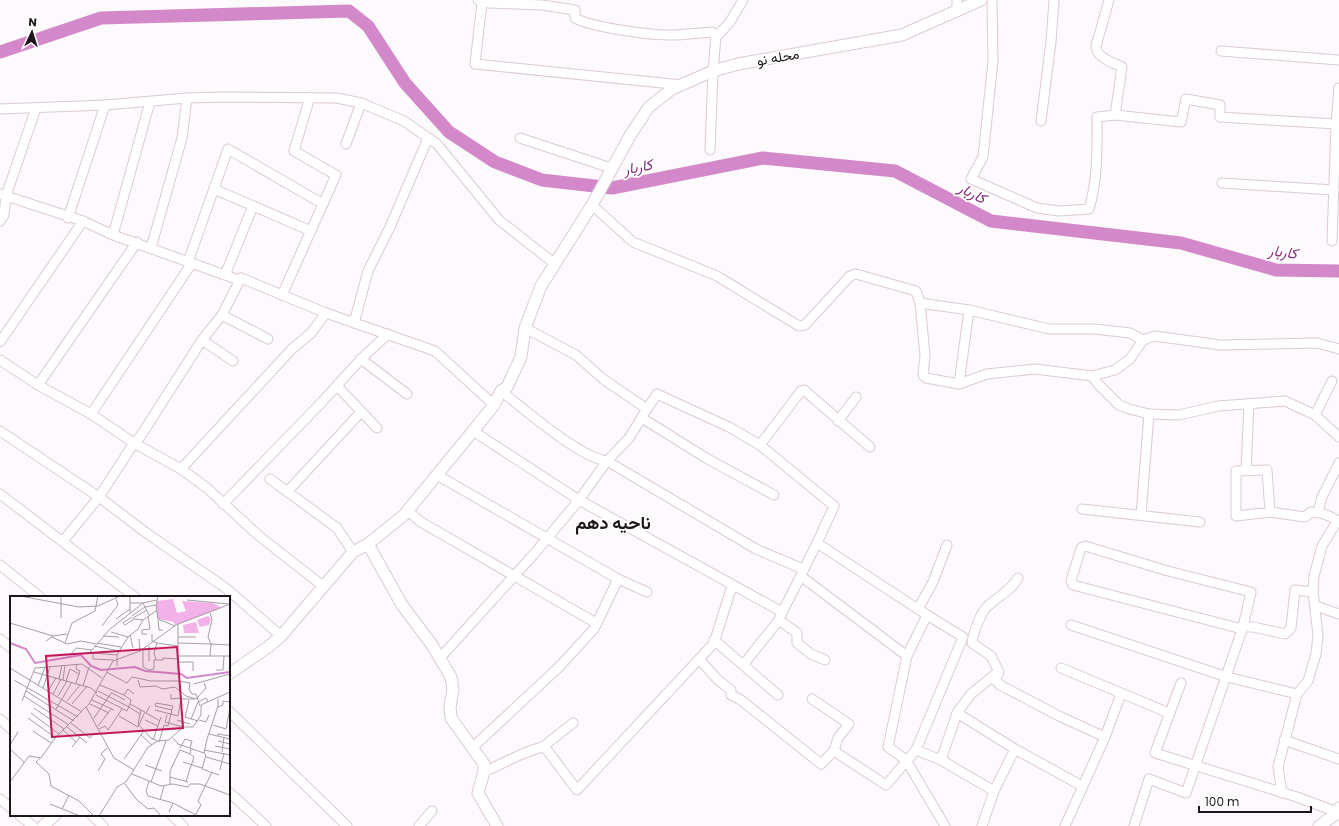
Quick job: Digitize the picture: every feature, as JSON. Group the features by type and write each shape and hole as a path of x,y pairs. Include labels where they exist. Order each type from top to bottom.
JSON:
{"street":[{"path":"710,150 716,37 730,22 743,0"},
{"path":"957,0 957,12"},
{"name":"محله نو","path":"353,552 368,544 408,511 494,405 501,391 507,387 521,357 524,328 541,286 593,203 611,168 649,107 672,89 713,71 738,64 902,35 982,0"},
{"path":"992,0 993,61 983,157 971,179 1037,208 1059,211 1089,209 1093,195 1096,164 1097,117 1115,115 1181,122 1186,99 1220,105 1220,117 1336,124"},
{"path":"1041,121 1051,42 1054,0"},
{"path":"1109,0 1096,46 1096,52 1099,56 1122,67 1115,115"},
{"path":"682,84 475,64 480,1 542,5 575,10 575,18 583,23 625,30 669,35 712,32 716,37"},
{"path":"1222,51 1339,60"},
{"path":"1332,241 1337,150 1336,124 1339,88"},
{"path":"282,295 336,175 294,152 310,97"},
{"path":"0,109 105,105 187,98 310,97 337,98 361,103 404,121 437,144 499,220 555,264"},
{"path":"150,248 182,138 187,98"},
{"path":"113,235 150,102"},
{"path":"346,144 361,103"},
{"path":"68,218 105,105"},
{"path":"0,221 4,215 3,195 36,108"},
{"path":"354,323 368,271 390,227 428,138"},
{"path":"520,138 611,168"},
{"path":"91,414 190,263 228,149 323,204"},
{"path":"1222,183 1334,190"},
{"path":"214,189 311,231"},
{"path":"3,195 68,218 83,221 113,235 137,242 190,263 239,280 242,278 326,313 435,351 494,405"},
{"path":"593,203 633,242 717,276 800,326 805,325 850,276 856,274 916,291 920,303 925,355 924,377 959,384 987,374 1035,369 1092,376 1115,370 1130,359 1143,340 1156,336 1220,345 1317,343 1339,349"},
{"path":"225,275 253,206"},
{"path":"0,342 83,221"},
{"path":"38,385 137,242"},
{"path":"63,541 99,498 134,443 140,437 162,404 202,340 222,315 242,278"},
{"path":"920,303 969,310 1049,329 1095,329 1130,333 1143,340"},
{"path":"959,384 969,310"},
{"path":"181,469 292,349 311,333 326,313"},
{"path":"222,315 268,339"},
{"path":"524,328 576,355 644,413 706,458 774,495"},
{"path":"223,504 337,386 361,359 388,334"},
{"path":"202,340 233,361"},
{"path":"361,359 407,394"},
{"path":"0,360 38,385 91,414 134,443 181,469 207,488 259,536 323,586"},
{"path":"1092,376 1119,405 1149,414 1179,415 1206,408 1285,401 1315,415 1339,437"},
{"path":"1315,415 1332,381"},
{"path":"337,386 377,428"},
{"path":"501,391 558,435 596,460 607,461 756,549 802,573 908,656"},
{"path":"760,446 801,391 807,392 838,421 870,447"},
{"path":"440,658 514,576 579,500 607,461 629,438 657,394 729,427 760,446 834,506 781,616 743,665"},
{"path":"838,421 856,397"},
{"path":"1246,470 1249,404"},
{"path":"288,492 361,412"},
{"path":"1141,515 1149,414"},
{"path":"0,431 99,498 227,589 281,636"},
{"path":"473,431 579,500 732,586 781,616 797,633 797,643 811,654 825,660"},
{"path":"1318,512 1322,497 1339,463"},
{"path":"1270,512 1267,470 1236,471 1236,516 1270,512 1305,517 1311,512 1318,512 1333,517 1339,522 1336,523 1322,546 1314,576 1313,592 1316,606 1318,635 1316,654 1308,682 1297,694 1284,740 1278,767 1282,792"},
{"path":"437,475 548,537 618,579 646,592"},
{"path":"230,672 268,647 281,636 353,552 337,528 270,478"},
{"path":"0,494 134,596"},
{"path":"1082,509 1200,522"},
{"path":"408,511 421,522 596,623"},
{"path":"817,543 963,637 916,750 886,785 834,751"},
{"path":"368,544 402,605 432,644 451,677 453,689 450,707 451,718 484,764 484,772 478,793 497,826"},
{"path":"918,609 933,582 948,545"},
{"path":"1134,826 1149,779 1186,793 1243,628 1251,592 1168,571 1084,546 1081,548 1071,581 1073,584 1243,628 1259,628 1285,634 1291,628 1295,590 1313,592"},
{"path":"0,565 39,596"},
{"path":"999,672 991,656 972,643 973,632 986,607 1013,586 1018,578"},
{"path":"472,748 559,667 594,628 618,579"},
{"path":"544,746 577,790 714,643 732,586"},
{"path":"1316,606 1339,614"},
{"path":"927,615 908,656 888,747 906,760 942,824"},
{"path":"1071,625 1227,677 1297,694"},
{"path":"0,639 10,647"},
{"path":"714,640 778,695"},
{"path":"699,659 718,680 731,690 731,695 741,700 820,764 834,751 838,738 849,724 812,699"},
{"path":"1061,668 1169,713"},
{"path":"941,760 957,713 971,694 999,672"},
{"path":"999,672 995,680 1000,685 1105,737"},
{"path":"1181,683 1155,753 1195,767 1338,810"},
{"path":"1065,826 1105,737 1121,694"},
{"path":"230,712 347,826"},
{"path":"957,713 1015,749 1082,786"},
{"path":"0,719 10,729"},
{"path":"484,772 522,754 544,746 574,723"},
{"path":"1284,740 1339,759"},
{"path":"982,826 994,791 1015,749"},
{"path":"916,750 941,760 994,791"},
{"path":"230,793 266,826"},
{"path":"0,799 10,807"},
{"path":"1319,826 1338,810"},
{"path":"419,826 432,811"},
{"path":"20,816 33,826"},
{"path":"43,826 54,816"},
{"path":"93,816 103,826"},
{"path":"173,816 183,826"}],"waterway":[{"name":"کاربار","path":"0,52 101,18 349,11 368,26 405,83 449,132 495,162 542,180 612,188 763,158 895,171 991,221 1181,243 1276,270 1339,271"}],"district":[{"name":"ناحیه دهم","path":"613,523"}]}
